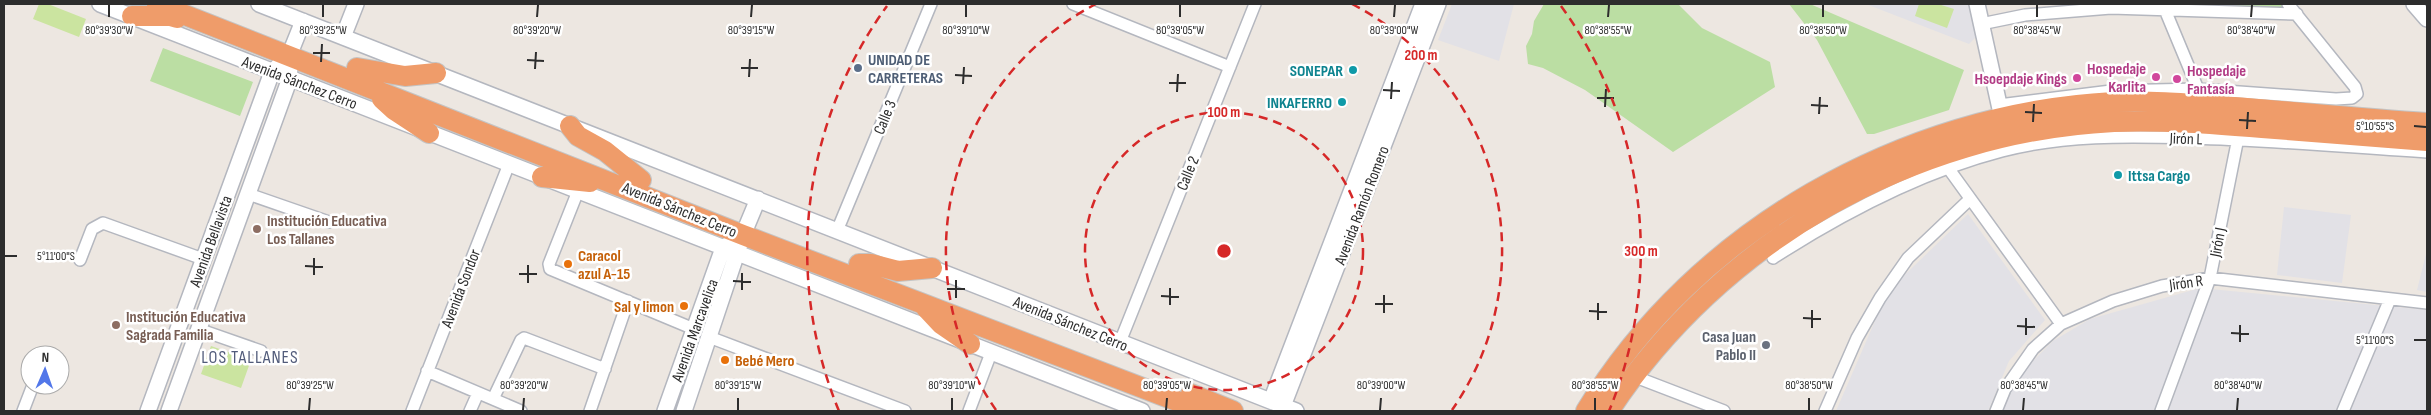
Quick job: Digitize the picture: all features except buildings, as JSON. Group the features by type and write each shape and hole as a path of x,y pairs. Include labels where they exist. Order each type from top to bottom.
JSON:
{"highway":[{"name":"Avenida Sánchez Cerro","path":"157,4 209,24 357,68 641,180 738,239 859,264 1233,411"},
{"name":"Avenida Sánchez Cerro","path":"192,4 370,87 621,186 738,239 921,303 1203,411"},
{"path":"132,16 170,16 193,24 209,24"},
{"path":"357,68 405,76 436,73"},
{"path":"370,87 394,110 429,133"},
{"path":"1609,411 1659,343 1724,278 1770,252 1858,189 1940,154 2138,101 2201,97 2335,107 2394,136 2427,124"},
{"path":"1586,411 1630,350 1668,305 1711,262 1751,232 1806,197 1896,151 1940,154 2001,112 2082,115 2114,130 2165,122 2239,133 2394,136 2427,140"},
{"path":"570,126 578,136 605,151 641,180"},
{"path":"542,177 587,181 609,187 621,186"},
{"path":"1751,232 1770,252"},
{"path":"859,264 872,264 898,271 932,268"},
{"path":"921,303 941,324 970,344"},
{"path":"1173,411 1185,411"}],"main road":[{"name":"Avenida Sánchez Cerro","path":"100,4 578,191 738,239 970,344 1133,410"},
{"name":"Avenida Sánchez Cerro","path":"259,4 1283,406"},
{"path":"343,37 356,4"},
{"path":"1977,4 2001,112"},
{"path":"2414,4 2427,19"},
{"name":"Avenida Ramón Romero","path":"1283,406 1429,7"},
{"path":"290,78 292,50 303,21"},
{"path":"272,72 292,50"},
{"name":"Avenida Bellavista","path":"148,411 272,72"},
{"name":"Avenida Bellavista","path":"169,411 290,78"},
{"path":"254,121 272,128"},
{"path":"738,239 758,199"},
{"name":"Avenida Marcavelica","path":"665,411 694,329 738,239"},
{"name":"Avenida Marcavelica","path":"684,411 709,337 738,239"},
{"path":"188,300 207,306"},
{"path":"166,361 185,367"}],"street":[{"name":"Calle 3","path":"838,231 930,4"},
{"path":"1073,4 1230,66"},
{"name":"Calle 2","path":"1120,342 1255,4"},
{"path":"2288,4 2355,87 2357,94 2335,107"},
{"path":"1982,24 2025,16 2052,8 2164,7 2297,14"},
{"path":"2001,112 2111,91 2201,97 2164,7"},
{"path":"1940,154 2003,151 2114,130"},
{"name":"Jirón J","path":"2164,410 2210,278 2239,133"},
{"path":"2394,136 2427,152"},
{"path":"1940,154 1970,199 2061,324"},
{"name":"Avenida Sondor","path":"412,411 509,164"},
{"path":"578,191 549,264 550,269 694,329"},
{"path":"254,196 329,222"},
{"path":"1825,411 1857,338 1880,298 1908,258 1970,199"},
{"path":"80,260 92,229 98,224 107,223 203,259"},
{"name":"Jirón R","path":"1996,411 2005,389 2033,349 2061,324 2113,301 2162,286 2210,278 2427,303"},
{"path":"2343,411 2390,299"},
{"path":"590,411 628,301"},
{"path":"198,330 261,352"},
{"path":"709,337 904,411"},
{"path":"493,399 520,340 524,338 604,369"},
{"path":"969,411 991,352"},
{"path":"428,372 521,411"},
{"path":"1633,376 1724,411"},
{"path":"470,411 478,393"},
{"path":"23,411 29,395"}],"shaded area":[{"path":"1452,4 1514,4 1499,61 1438,40"},
{"path":"1866,4 1968,4 1976,37 1969,44"},
{"path":"2284,207 2351,215 2342,283 2277,275"},
{"path":"1968,214 2045,320 2009,361 1988,411 1836,411 1888,291"},
{"path":"2427,250 2427,292 2417,290"},
{"path":"2200,288 2427,310 2427,411 2002,411 2008,396 2028,366 2053,341 2090,319"}],"green space":[{"path":"39,4 48,4 86,19 79,37 33,19"},
{"path":"1544,4 1678,4 1702,28 1770,62 1775,87 1673,152 1585,90 1543,68 1528,64 1526,46 1532,34 1534,21"},
{"path":"1789,4 1810,4 1964,70 1949,110 1874,134 1867,134 1817,40"},
{"path":"1919,4 1938,4 1954,9 1947,28 1915,16"},
{"path":"2180,4 2284,4 2288,9"},
{"path":"163,48 253,82 240,116 150,81"},
{"path":"211,346 251,360 241,388 201,374"}],"place":[{"name":"UNIDAD DE CARRETERAS","path":"858,68"},
{"name":"SONEPAR","path":"1353,70"},
{"name":"Hospedaje Karlita","path":"2156,77"},
{"name":"Hsoepdaje Kings","path":"2077,78"},
{"name":"Hospedaje Fantasía","path":"2177,79"},
{"name":"INKAFERRO","path":"1342,102"},
{"name":"Ittsa Cargo","path":"2118,175"},
{"name":"Institución Educativa Los Tallanes","path":"257,229"},
{"name":"Caracol azul A-15","path":"568,264"},
{"name":"Sal y limon","path":"684,306"},
{"name":"Institución Educativa Sagrada Familia","path":"116,325"},
{"name":"Casa Juan Pablo II","path":"1766,345"},
{"name":"Bebé Mero","path":"725,360"}],"district":[{"name":"LOS TALLANES","path":"250,357"}]}
